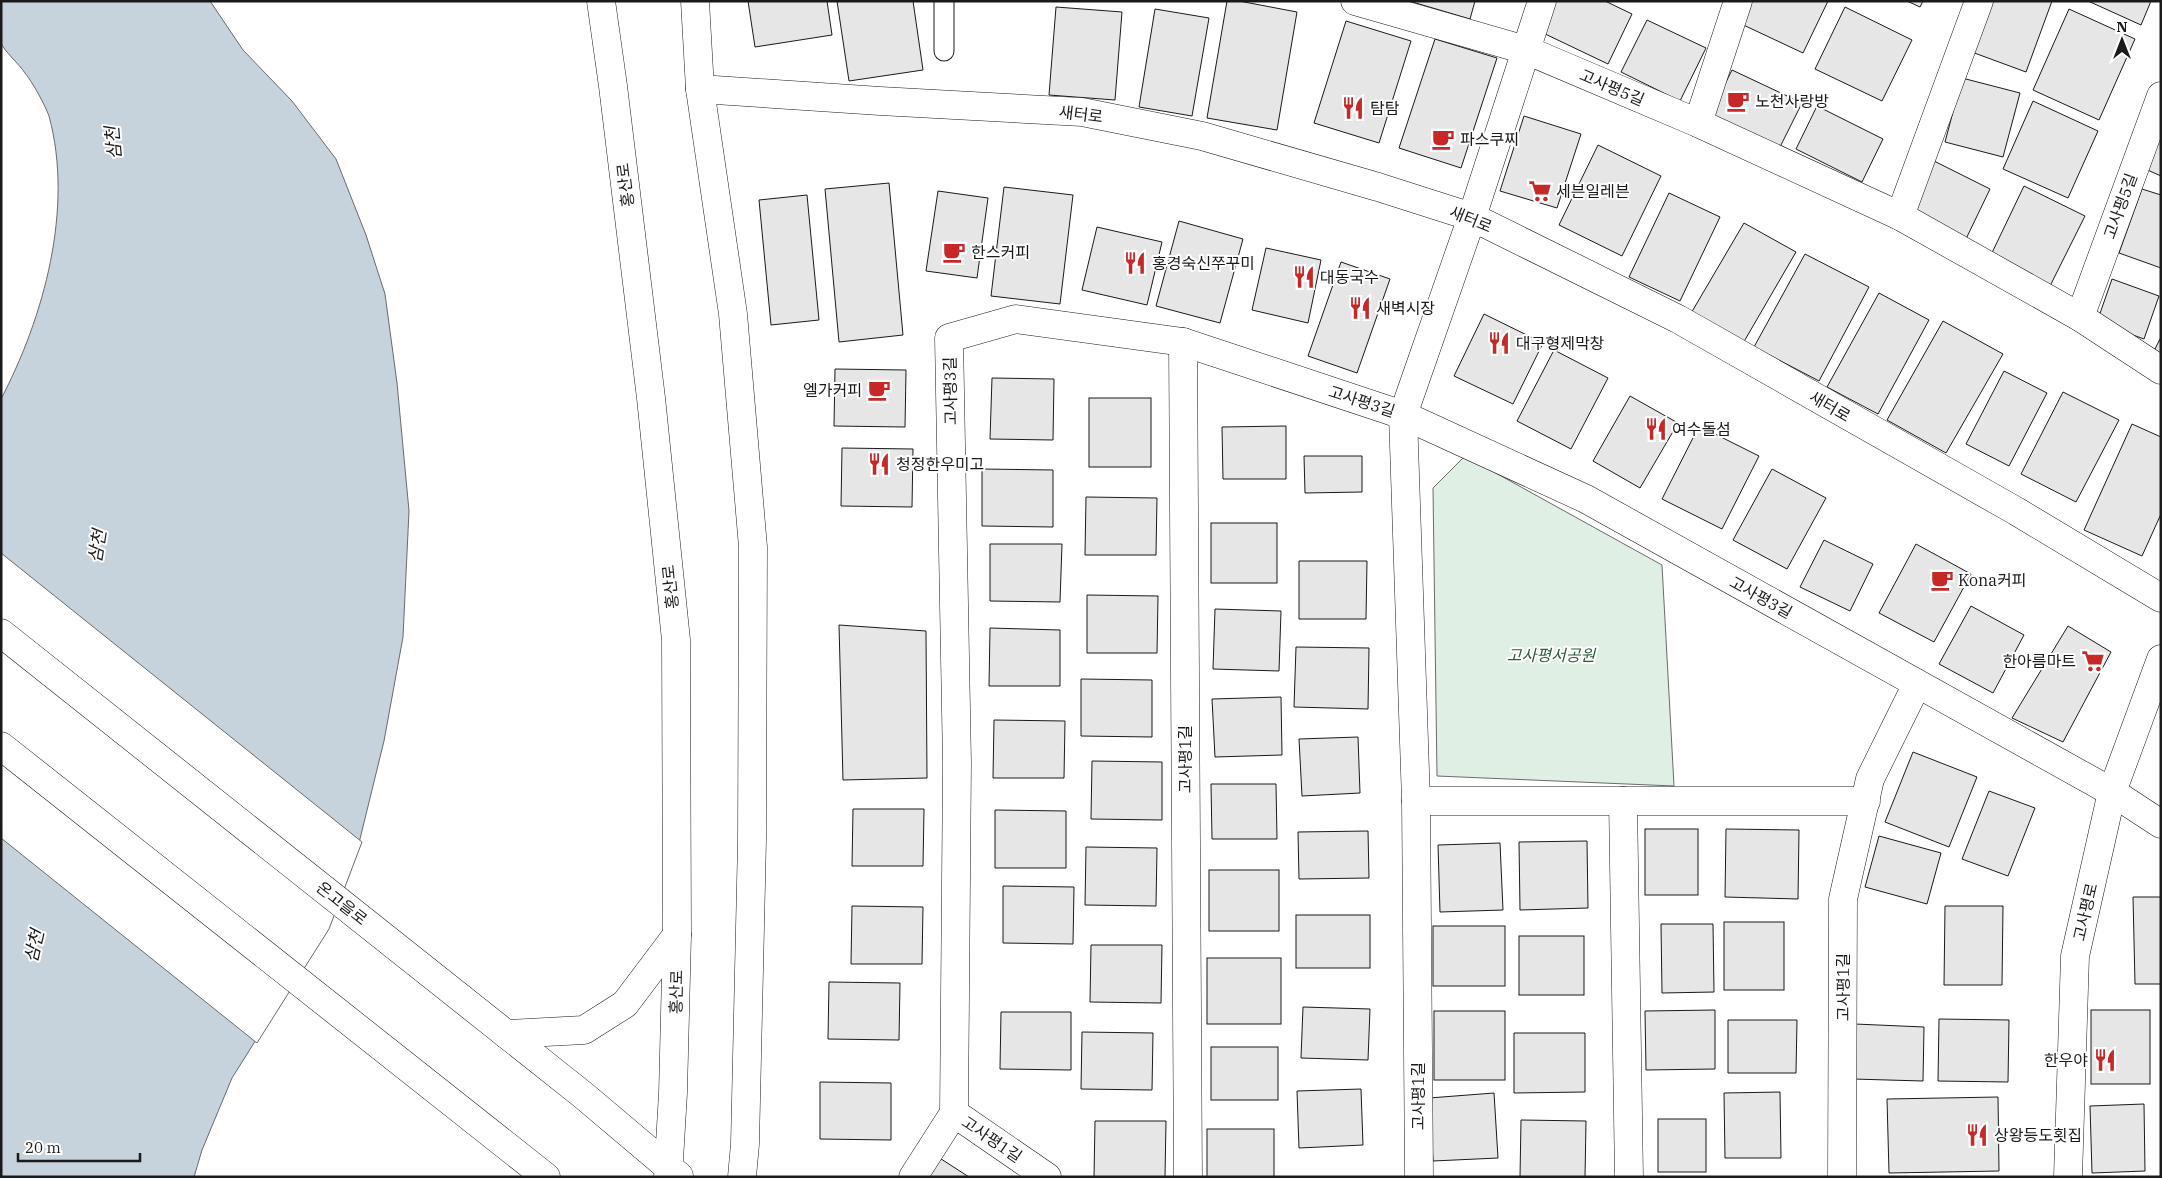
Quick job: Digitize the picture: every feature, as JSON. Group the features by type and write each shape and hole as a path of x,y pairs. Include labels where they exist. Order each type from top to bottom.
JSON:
{"street":[{"name":"홍산로","path":"600,1 613,86 650,388 676,640 677,935 672,1174"},
{"path":"695,1 700,89 733,314 753,547 752,840 746,1144 742,1177"},
{"name":"고사평5길","path":"1355,1 1526,50 1698,123 1900,216 2080,316 2161,370"},
{"path":"1403,414 1472,217 1542,1"},
{"path":"1698,123 1738,1"},
{"path":"1900,216 1979,1"},
{"name":"새터로","path":"700,89 880,102 1082,112 1202,136 1378,187 1472,217 1678,318 2016,511 2161,598"},
{"name":"고사평5길","path":"2080,316 2161,96"},
{"name":"고사평3길","path":"958,764 949,338 1016,318 1183,342 1403,414 1586,499 2112,792 2161,824"},
{"name":"고사평1길","path":"1183,342 1188,1177"},
{"name":"고사평3길","path":"1403,414 1416,801"},
{"name":"온고을로","path":"1,633 583,1095 672,1174"},
{"name":"고사평로","path":"2068,1177 2075,956 2112,792 2161,659"},
{"name":"고사평1길","path":"1842,1177 1844,899 1870,779 1917,684"},
{"path":"1,746 546,1177"},
{"name":"고사평1길","path":"958,764 954,1113 1047,1177"},
{"path":"1416,801 1866,801"},
{"name":"고사평1길","path":"1416,801 1418,1177"},
{"path":"1623,801 1629,1177"},
{"path":"506,1034 584,1030 625,1004 677,935"},
{"path":"913,1177 954,1113"}],"lane":[{"path":"944,1 944,51"}],"green space":[{"name":"고사평서공원","path":"1465,456 1662,565 1674,786 1437,776 1433,488"}],"water":[{"name":"삼천","path":"1,1 210,1 243,50 292,101 336,159 366,235 385,294 397,383 409,511 403,637 384,741 359,843 276,1008 232,1078 202,1150 194,1177 1,1177 1,399 30,333 42,298 56,224 58,188 56,151 49,116 32,82 1,43"}],"pier":[{"path":"1,553 362,842 329,929 257,1043 1,838"}],"building":[{"path":"748,1 827,1 832,35 755,47"},
{"path":"837,1 913,1 923,70 849,81"},
{"path":"1227,1 1239,1 1297,12 1277,130 1207,118"},
{"path":"1409,1 1475,1 1470,19"},
{"path":"1555,1 1605,1 1632,14 1608,64 1541,32"},
{"path":"1747,1 1828,1 1803,53 1737,22"},
{"path":"1907,1 1923,1 1920,7"},
{"path":"1988,1 2052,1 2026,72 1969,51"},
{"path":"2088,1 2151,1 2141,25"},
{"path":"1056,7 1122,12 1115,100 1049,95"},
{"path":"1845,7 1912,40 1882,101 1815,69"},
{"path":"1155,9 1209,18 1192,116 1139,107"},
{"path":"2069,9 2135,39 2099,120 2033,90"},
{"path":"1647,20 1706,48 1680,101 1621,72"},
{"path":"1346,21 1411,41 1379,143 1314,123"},
{"path":"1435,39 1497,58 1461,168 1399,148"},
{"path":"1732,70 1802,103 1780,147 1710,114"},
{"path":"1962,78 2020,93 2003,157 1945,142"},
{"path":"2033,101 2098,131 2068,198 2003,169"},
{"path":"1817,106 1883,139 1862,182 1796,149"},
{"path":"1524,116 1581,134 1557,208 1500,191"},
{"path":"2161,128 2161,176 2143,168"},
{"path":"1598,145 1661,176 1622,256 1559,225"},
{"path":"1934,161 1990,189 1965,241 1908,214"},
{"path":"889,183 903,335 839,342 825,189"},
{"path":"2024,186 2085,216 2049,288 1989,259"},
{"path":"1004,187 1073,195 1060,304 991,296"},
{"path":"2142,189 2161,195 2161,268 2119,253"},
{"path":"938,191 988,198 977,278 926,271"},
{"path":"1669,193 1720,217 1680,301 1629,277"},
{"path":"807,195 819,320 771,325 759,200"},
{"path":"1179,221 1243,239 1220,323 1156,306"},
{"path":"1744,223 1796,252 1742,345 1690,315"},
{"path":"1097,227 1162,242 1147,305 1082,290"},
{"path":"1266,248 1321,260 1308,323 1252,310"},
{"path":"1805,254 1869,287 1819,381 1754,347"},
{"path":"1341,262 1390,279 1357,373 1308,356"},
{"path":"2112,279 2159,296 2144,339 2097,322"},
{"path":"1879,293 1929,320 1878,414 1827,387"},
{"path":"1484,314 1543,343 1513,404 1454,376"},
{"path":"1943,321 2003,354 1946,453 1887,420"},
{"path":"2161,337 2161,354 2154,351"},
{"path":"1554,350 1608,378 1571,449 1517,421"},
{"path":"835,369 906,370 905,427 834,426"},
{"path":"2004,371 2047,393 2009,466 1966,444"},
{"path":"992,378 1054,379 1053,440 990,439"},
{"path":"2063,392 2119,420 2076,502 2021,474"},
{"path":"1630,396 1678,423 1640,488 1593,461"},
{"path":"1089,398 1151,398 1151,467 1089,467"},
{"path":"2132,424 2161,437 2161,514 2142,556 2084,530"},
{"path":"1286,426 1286,479 1223,479 1222,427"},
{"path":"1699,426 1759,456 1722,529 1662,499"},
{"path":"842,448 913,449 912,507 841,506"},
{"path":"1304,456 1362,456 1362,492 1305,493"},
{"path":"982,469 1053,470 1053,527 982,526"},
{"path":"1772,469 1826,498 1787,569 1733,540"},
{"path":"1086,497 1157,498 1156,555 1085,555"},
{"path":"1211,523 1277,523 1277,583 1211,583"},
{"path":"1824,540 1873,564 1850,611 1800,587"},
{"path":"990,544 1062,544 1060,602 990,601"},
{"path":"1916,544 1971,574 1934,642 1879,613"},
{"path":"1299,561 1367,561 1366,619 1299,619"},
{"path":"1087,595 1158,596 1157,653 1087,653"},
{"path":"1971,606 2024,635 1993,693 1939,664"},
{"path":"1215,609 1281,611 1279,671 1213,669"},
{"path":"839,625 926,631 927,778 843,780"},
{"path":"2068,626 2111,652 2063,742 2012,718"},
{"path":"990,628 1060,630 1060,686 989,686"},
{"path":"1296,647 1369,648 1368,709 1294,707"},
{"path":"1081,679 1152,680 1152,737 1081,736"},
{"path":"1281,697 1282,755 1215,757 1212,699"},
{"path":"994,720 1065,721 1064,778 993,778"},
{"path":"1358,737 1360,793 1302,796 1299,739"},
{"path":"1913,752 1977,777 1949,847 1885,822"},
{"path":"1092,761 1162,762 1162,820 1091,819"},
{"path":"1211,784 1276,784 1277,839 1212,839"},
{"path":"1989,791 2035,808 2008,876 1962,859"},
{"path":"853,809 924,809 923,866 852,866"},
{"path":"995,810 1066,811 1066,868 995,868"},
{"path":"1645,829 1698,829 1698,895 1645,895"},
{"path":"1726,829 1799,830 1798,899 1725,897"},
{"path":"1368,831 1369,878 1299,879 1298,832"},
{"path":"1879,836 1941,853 1927,904 1865,887"},
{"path":"1587,841 1588,908 1520,910 1519,842"},
{"path":"1500,843 1503,910 1440,912 1438,845"},
{"path":"1086,847 1157,848 1156,906 1085,905"},
{"path":"1209,870 1279,870 1279,931 1209,931"},
{"path":"1003,886 1074,887 1073,944 1003,943"},
{"path":"2133,897 2161,897 2161,984 2135,984"},
{"path":"852,906 923,907 922,964 851,964"},
{"path":"1945,906 2003,906 2002,985 1944,985"},
{"path":"1296,915 1370,915 1370,968 1296,968"},
{"path":"1724,922 1784,922 1784,990 1724,990"},
{"path":"1661,924 1713,924 1714,992 1662,993"},
{"path":"1433,926 1505,926 1505,986 1433,986"},
{"path":"1519,936 1584,936 1584,995 1519,995"},
{"path":"1091,945 1162,945 1161,1003 1090,1002"},
{"path":"1207,958 1281,958 1281,1024 1207,1024"},
{"path":"829,982 900,983 899,1040 828,1039"},
{"path":"1303,1007 1370,1009 1368,1060 1301,1058"},
{"path":"1715,1010 1715,1069 1646,1070 1645,1011"},
{"path":"2091,1010 2150,1010 2150,1084 2091,1084"},
{"path":"1434,1011 1505,1011 1505,1080 1434,1080"},
{"path":"1001,1012 1071,1012 1071,1070 1000,1069"},
{"path":"1939,1019 2009,1020 2008,1082 1938,1081"},
{"path":"1728,1020 1797,1020 1796,1073 1728,1073"},
{"path":"1855,1024 1924,1027 1923,1081 1853,1079"},
{"path":"1082,1032 1153,1033 1152,1090 1081,1089"},
{"path":"1514,1033 1585,1033 1585,1092 1514,1093"},
{"path":"1211,1047 1278,1047 1278,1100 1211,1100"},
{"path":"820,1082 891,1083 891,1140 820,1139"},
{"path":"1361,1089 1363,1145 1299,1148 1297,1091"},
{"path":"1780,1092 1781,1158 1725,1158 1724,1093"},
{"path":"1494,1093 1498,1158 1433,1161 1429,1098"},
{"path":"1998,1097 1999,1171 1889,1173 1887,1099"},
{"path":"2144,1104 2145,1171 2092,1173 2090,1106"},
{"path":"1658,1119 1706,1119 1706,1172 1658,1172"},
{"path":"1521,1120 1586,1121 1585,1177 1520,1177"},
{"path":"1095,1121 1166,1121 1165,1177 1094,1177"},
{"path":"1207,1129 1274,1129 1274,1177 1207,1177"},
{"path":"935,1155 969,1177 921,1177"}],"place":[{"name":"노천사랑방","path":"1738,101"},
{"name":"탐탐","path":"1353,108"},
{"name":"파스쿠찌","path":"1443,139"},
{"name":"세븐일레븐","path":"1540,191"},
{"name":"한스커피","path":"954,252"},
{"name":"홍경숙신쭈꾸미","path":"1135,263"},
{"name":"대동국수","path":"1304,277"},
{"name":"새벽시장","path":"1360,308"},
{"name":"대구형제막창","path":"1499,343"},
{"name":"엘가커피","path":"879,390"},
{"name":"여수돌섬","path":"1656,429"},
{"name":"청정한우미고","path":"879,464"},
{"name":"Kona커피","path":"1942,580"},
{"name":"한아름마트","path":"2093,661"},
{"name":"한우야","path":"2105,1060"},
{"name":"상왕등도횟집","path":"1977,1135"}]}
